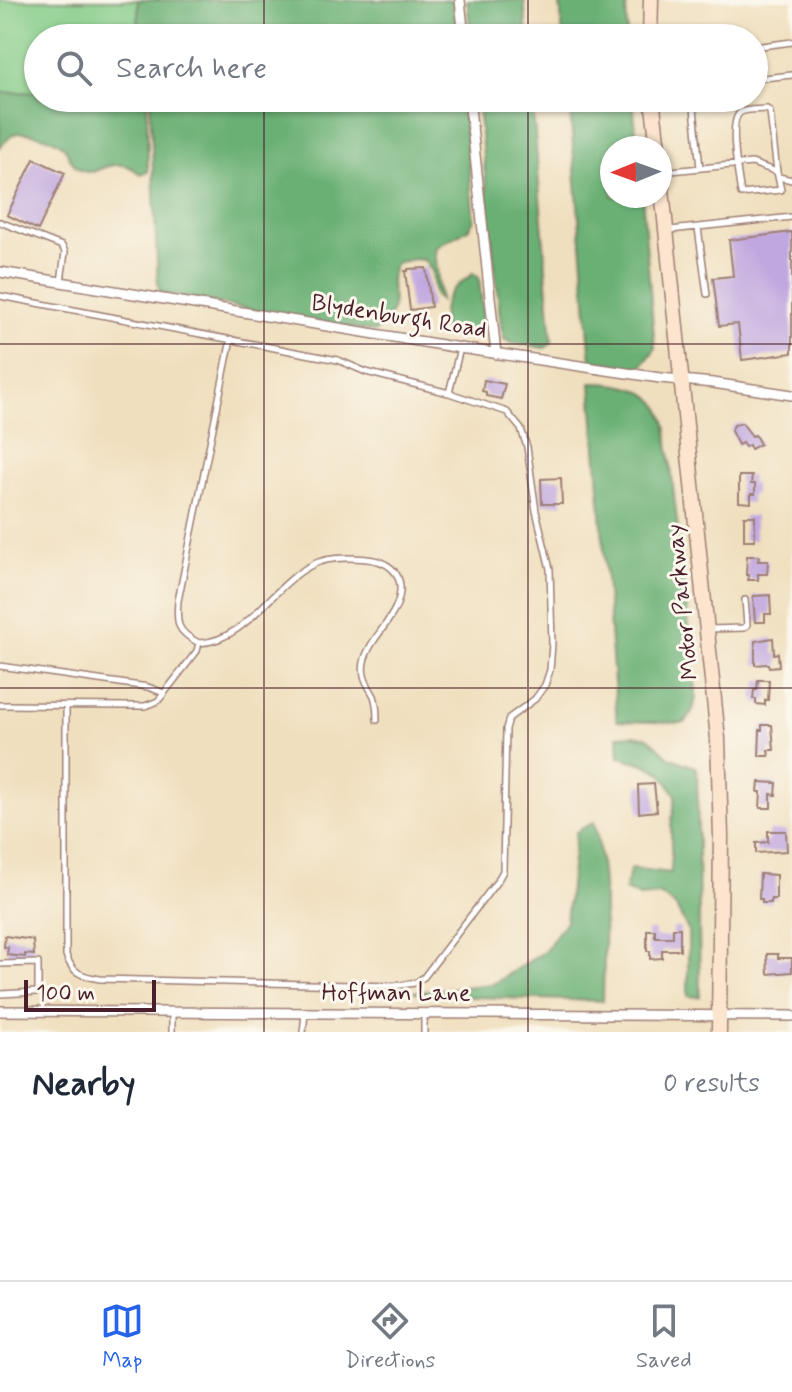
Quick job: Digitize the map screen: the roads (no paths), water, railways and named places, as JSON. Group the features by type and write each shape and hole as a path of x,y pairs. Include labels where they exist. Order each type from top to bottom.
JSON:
{"main road":[{"path":"650,24 651,0"},
{"path":"654,112 657,136"},
{"name":"Motor Parkway","path":"664,208 718,739 721,815 719,1032"}],"street":[{"path":"460,0 463,24"},
{"path":"470,112 496,354"},
{"name":"Blydenburgh Road","path":"0,272 496,354 792,395"},
{"name":"Hoffman Lane","path":"0,1011 792,1016"}],"lane":[{"path":"768,45 792,42"},
{"path":"768,78 792,75"},
{"path":"742,112 735,118 733,126 741,194 781,190 768,110"},
{"path":"694,112 700,168"},
{"path":"672,170 752,163 792,180"},
{"path":"667,231 792,217"},
{"path":"0,222 62,246 65,252 61,283"},
{"path":"698,228 707,294"},
{"path":"0,296 338,360 366,372 449,393 507,412 521,429 527,447 536,511 550,569 550,670 545,685 535,699 509,718 506,729 503,871 424,977 415,983 394,986 100,979 76,973 66,955 66,706"},
{"path":"231,339 176,621 185,636 199,643 212,643 244,623 290,580 313,564 333,558 358,558 389,565 397,574 400,597 364,663 364,677 377,707 377,720"},
{"path":"449,393 460,348"},
{"path":"708,629 744,628 747,625 745,600"},
{"path":"0,705 145,706 158,701 197,651 199,643"},
{"path":"0,666 148,687 164,693"},
{"path":"0,964 38,963 37,992 0,994"},
{"path":"13,994 13,1011"},
{"path":"172,1013 172,1032"},
{"path":"303,1032 305,1013"},
{"path":"424,1013 424,1032"}]}
